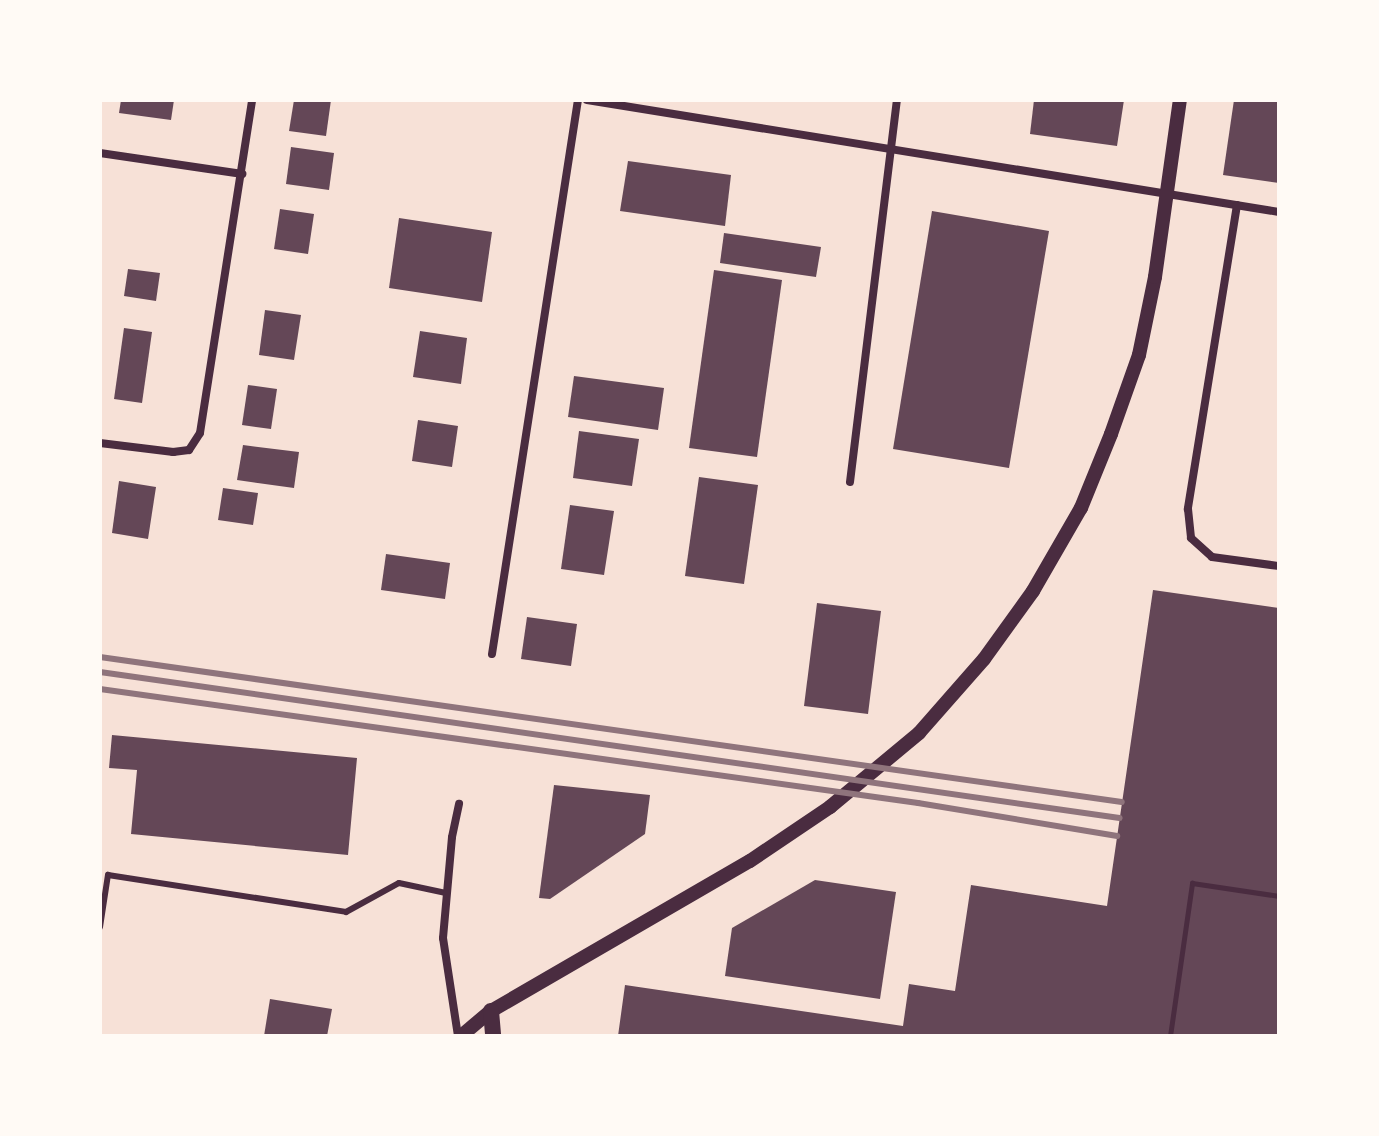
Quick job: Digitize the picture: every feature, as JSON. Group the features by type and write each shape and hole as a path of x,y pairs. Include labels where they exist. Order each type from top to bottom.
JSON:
{"main road":[{"path":"491,1011 493,1036"}],"street":[{"path":"100,443 173,452 189,450 200,433 252,100"},
{"path":"492,654 578,100"},
{"path":"587,100 890,152 1279,212"},
{"path":"850,482 897,100"},
{"path":"459,804 443,938 459,1036 491,1011 750,861 887,763 965,682 1033,591 1081,508 1139,355 1168,195 1180,100"},
{"path":"100,153 242,174"},
{"path":"1237,205 1188,509 1191,538 1212,557 1279,566"}],"lane":[{"path":"100,927 108,875 346,912 399,883 446,893"}],"path":[{"path":"1170,1036 1192,883 1279,896"}],"building":[{"path":"121,100 174,100 171,120 119,113"},
{"path":"294,100 331,100 326,136 289,131"},
{"path":"1034,100 1124,100 1117,146 1030,134"},
{"path":"1234,100 1279,100 1279,183 1223,175"},
{"path":"291,147 334,153 329,190 286,184"},
{"path":"628,161 731,175 725,226 620,211"},
{"path":"280,209 314,214 308,254 274,249"},
{"path":"932,211 1049,231 1009,468 893,449"},
{"path":"399,218 492,232 482,302 389,288"},
{"path":"724,233 821,247 816,277 720,263"},
{"path":"128,269 160,273 156,301 124,296"},
{"path":"714,270 782,280 757,457 689,448"},
{"path":"265,310 301,315 294,360 259,355"},
{"path":"124,328 152,332 142,403 114,399"},
{"path":"420,331 467,338 461,384 413,377"},
{"path":"574,376 664,388 658,430 568,417"},
{"path":"248,385 277,389 271,429 242,425"},
{"path":"418,420 458,426 452,467 412,461"},
{"path":"579,431 639,439 632,486 573,478"},
{"path":"243,445 299,452 294,488 237,480"},
{"path":"699,477 758,485 744,584 685,576"},
{"path":"119,481 156,487 148,539 112,533"},
{"path":"223,488 258,493 253,525 218,520"},
{"path":"570,505 614,511 604,575 561,569"},
{"path":"386,554 450,563 445,599 381,590"},
{"path":"1153,590 1279,608 1279,1036 618,1036 625,985 903,1026 909,984 955,991 971,885 1107,906"},
{"path":"817,603 881,611 868,714 804,706"},
{"path":"527,617 577,624 571,666 521,659"},
{"path":"112,735 357,758 348,855 131,834 137,770 109,768"},
{"path":"554,785 650,795 645,834 550,899 539,898"},
{"path":"815,880 896,892 880,999 725,976 732,928"},
{"path":"270,999 332,1009 327,1036 264,1036"}],"railway":[{"path":"100,657 1122,802"},
{"path":"100,672 1120,818"},
{"path":"100,689 918,803 1117,836"}]}
